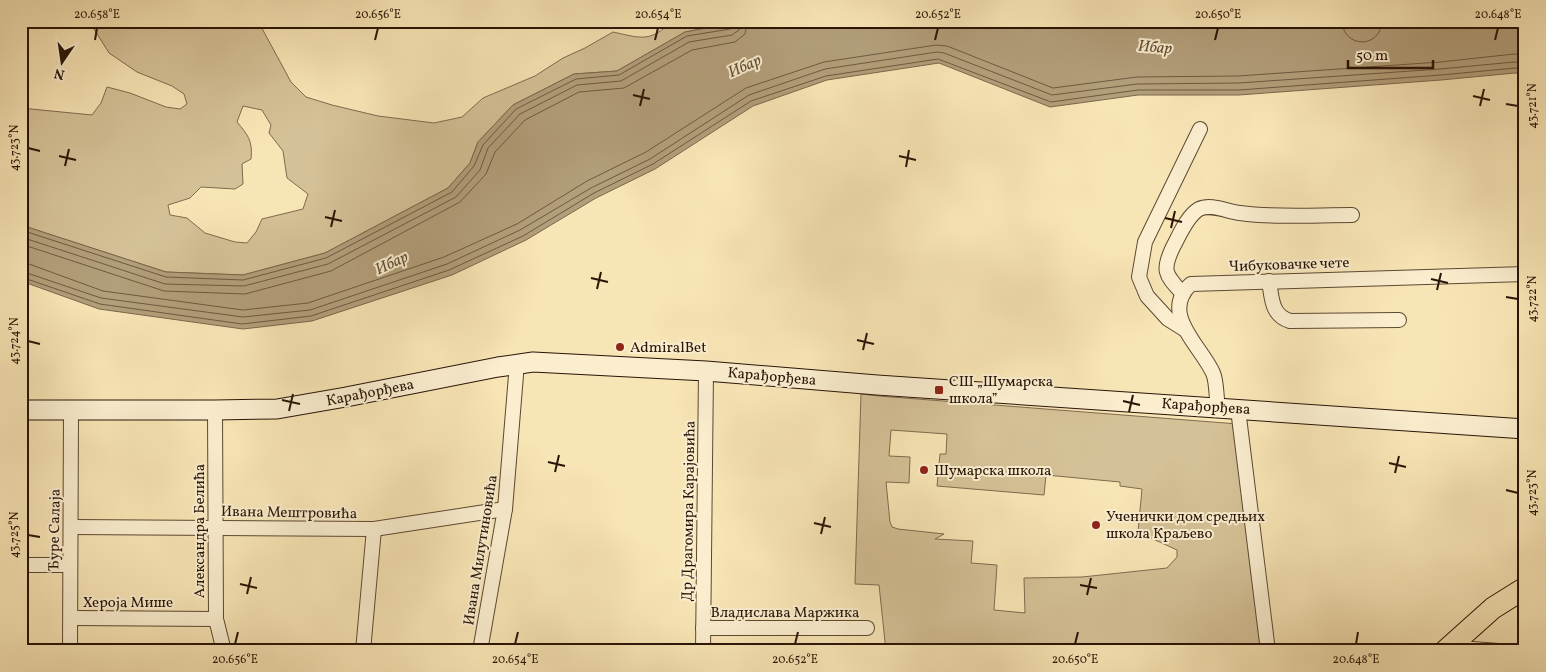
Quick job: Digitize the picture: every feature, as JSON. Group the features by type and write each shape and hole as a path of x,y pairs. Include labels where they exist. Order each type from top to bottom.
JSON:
{"main road":[{"path":"1447,649 1493,608 1525,588"}],"street":[{"path":"1184,329 1168,319 1147,296 1139,277 1145,242 1200,129"},
{"path":"1218,407 1213,373 1184,329 1180,305 1183,294 1168,277 1166,266 1172,250 1191,215 1200,208 1213,207 1248,214 1352,215"},
{"name":"Чибуковачке чете","path":"1183,294 1183,291 1191,284 1525,274"},
{"path":"1269,281 1273,308 1280,316 1290,321 1399,320"},
{"name":"Карађорђева","path":"21,410 214,410 277,408 346,397 517,363 533,362 706,371 877,385 1525,429"},
{"name":"Ивана Милутиновића","path":"480,651 505,509 517,363"},
{"name":"Др Драгомира Карајовића","path":"703,651 706,371"},
{"path":"1238,409 1268,651"},
{"name":"Ђуре Салаја","path":"70,651 71,410"},
{"name":"Александра Белића","path":"214,410 216,619 224,651"},
{"name":"Ивана Мештровића","path":"71,527 374,529 505,509"},
{"path":"363,651 374,529"},
{"path":"21,565 70,565"},
{"name":"Хероја Мише","path":"70,618 216,619"},
{"name":"Владислава Маржика","path":"703,628 868,628"},
{"path":"1447,649 1498,651"}],"shaded area":[{"path":"89,21 198,21 202,23 209,21 258,21 291,82 306,97 378,116 434,123 462,117 483,98 535,76 563,58 613,32 645,37 657,33 672,21 732,21 728,24 685,32 617,71 574,74 513,105 478,142 470,163 448,188 325,253 243,275 166,272 21,225 21,108 92,115 101,103 107,87 130,93 166,107 180,109 187,104 184,94 172,86 137,72 109,53","holes":["243,106 262,110 271,125 269,133 283,151 287,178 308,194 303,209 262,219 256,232 247,243 235,242 205,233 187,218 170,215 168,205 190,198 201,187 235,189 243,184 242,164 251,159 251,147 247,135 237,122"]},
{"path":"1331,21 1418,21 1362,24"},
{"name":"Шумарска школа","path":"861,394 1238,424 1267,651 886,651 879,585 855,584","holes":["891,430 947,434 946,454 940,454 937,486 1044,495 1046,475 1120,482 1120,486 1142,489 1138,532 1177,550 1177,557 1167,568 1082,577 1024,578 1025,613 994,610 997,565 971,563 973,541 935,539 944,534 898,529 892,527 890,522 886,482 909,483 910,457 889,456"]}],"water":[{"name":"Ибар","path":"732,21 1331,21 1362,24 1418,21 1476,21 1525,24 1525,74 1515,73 1239,95 1138,95 1050,107 939,63 827,80 753,106 655,169 596,198 526,240 452,275 312,321 243,329 99,309 21,281 21,225 166,272 243,275 325,253 448,188 470,163 478,142 513,105 574,74 617,71 685,32 728,24"}],"place":[{"name":"AdmiralBet","path":"620,347"},
{"name":"СШ „Шумарска школа”","path":"939,390"},
{"name":"Шумарска школа","path":"924,470"},
{"name":"Ученички дом средњих школа Краљево","path":"1096,525"}]}
